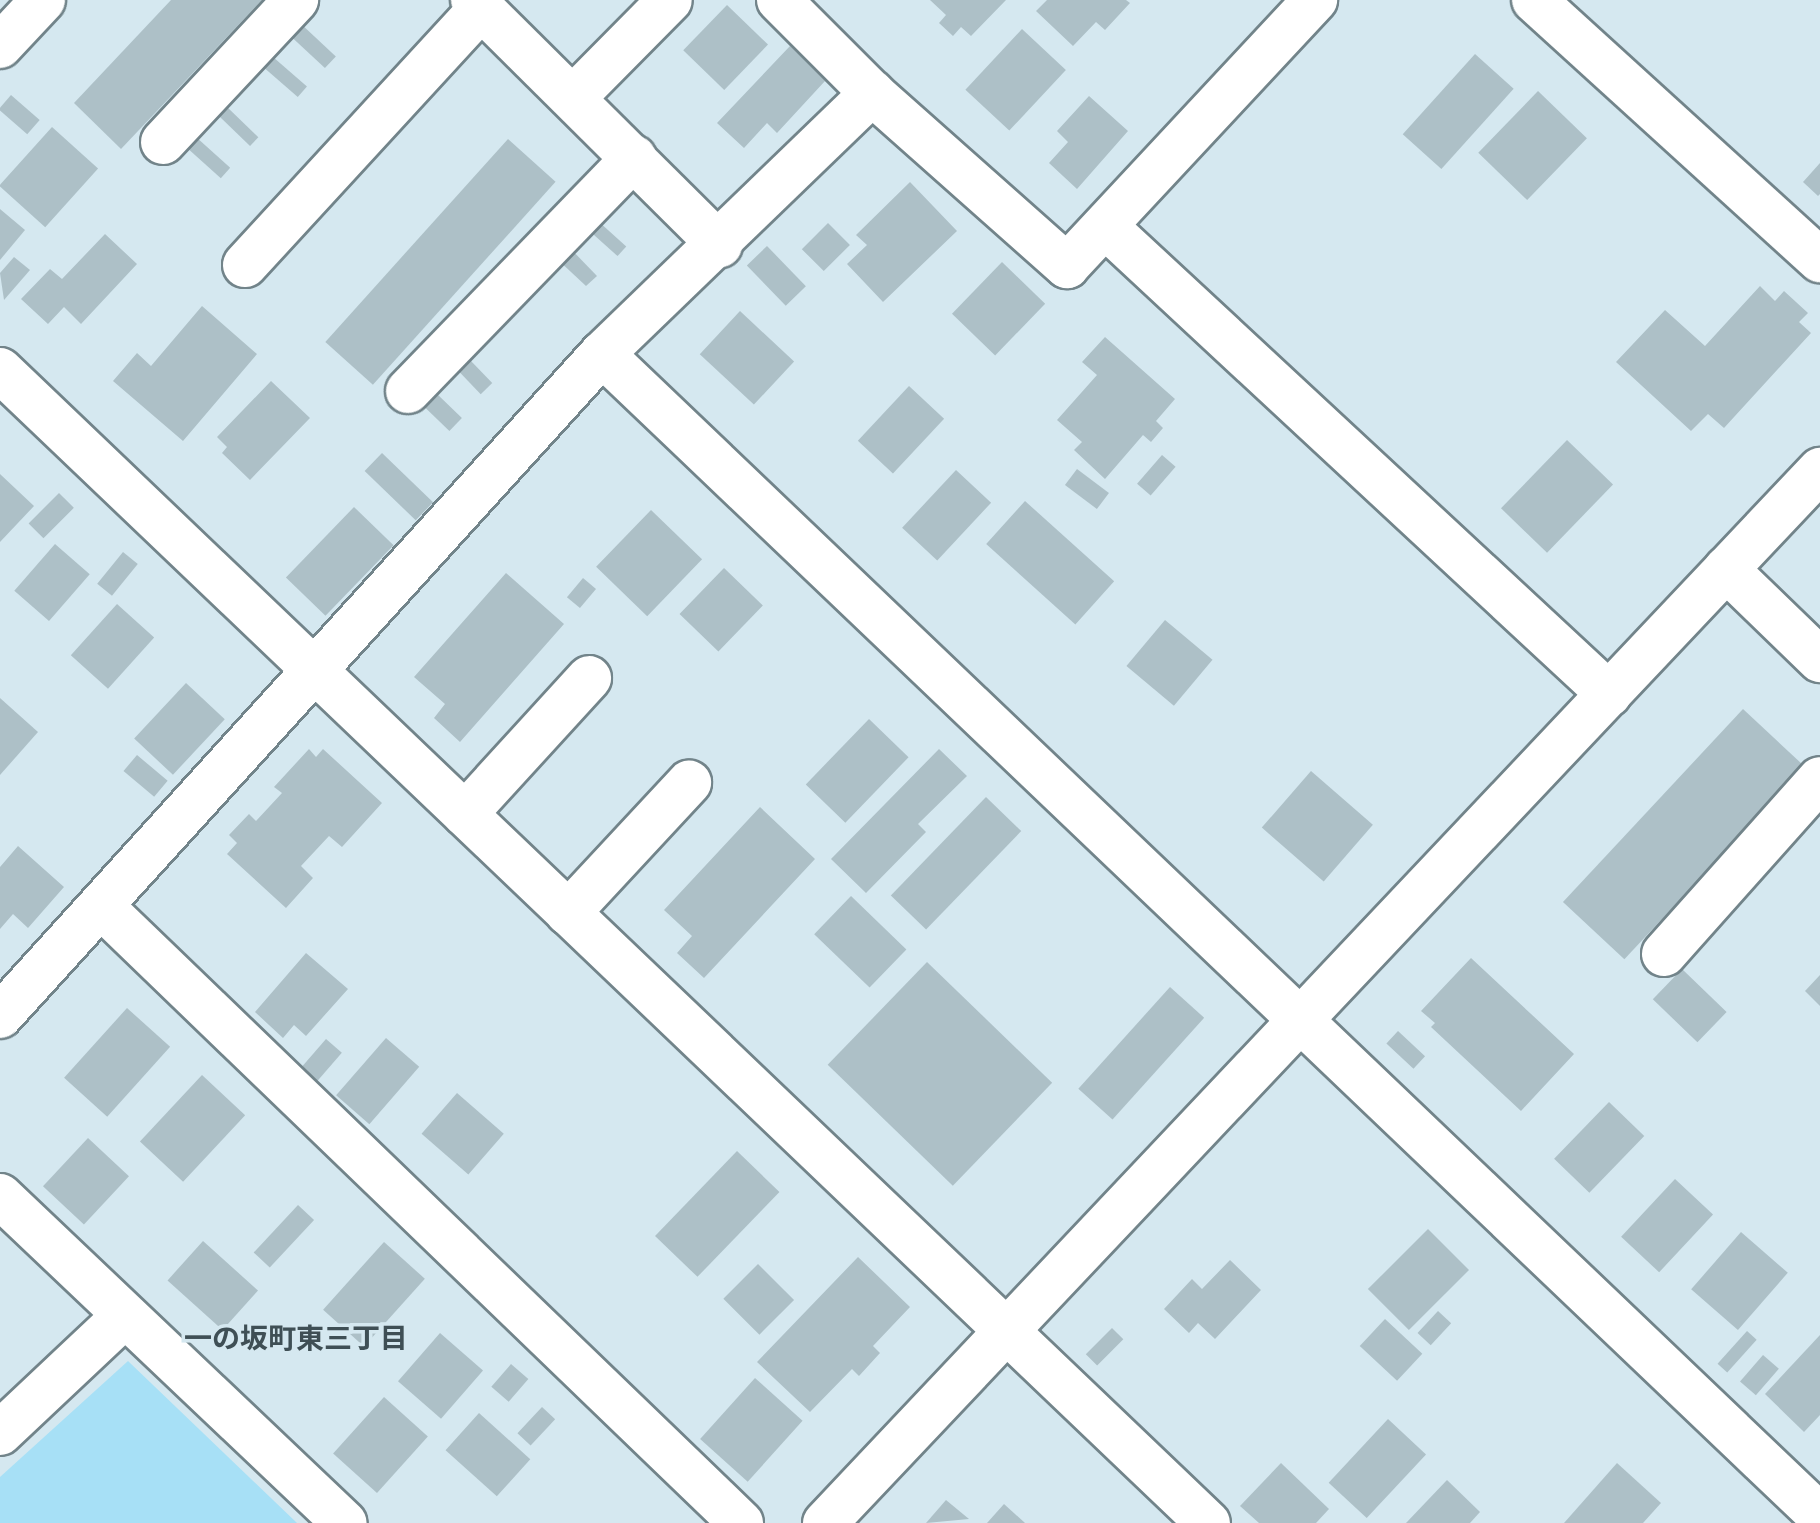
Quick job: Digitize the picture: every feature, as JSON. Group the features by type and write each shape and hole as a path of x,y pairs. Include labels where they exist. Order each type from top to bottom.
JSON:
{"street":[{"path":"0,46 43,0"},
{"path":"163,142 296,0"},
{"path":"574,97 670,0"},
{"path":"779,0 872,93 1067,266 1315,0"},
{"path":"1534,0 1820,260"},
{"path":"245,265 477,4 720,245"},
{"path":"0,1016 602,354 720,245 872,93"},
{"path":"408,391 634,158"},
{"path":"1105,226 1609,694"},
{"path":"602,354 1820,1516"},
{"path":"0,370 1005,1333 1208,1523"},
{"path":"825,1523 1820,470"},
{"path":"1726,569 1820,660"},
{"path":"465,814 589,678"},
{"path":"1664,954 1820,779"},
{"path":"568,913 689,783"},
{"path":"101,906 741,1523"},
{"path":"8,1221 124,1316 341,1522"},
{"path":"0,1433 124,1316"}],"shaded area":[{"path":"128,1361 297,1523 0,1523 0,1477"}],"building":[{"path":"171,0 262,0 121,149 74,103"},
{"path":"930,0 1006,0 971,36 961,27 953,36 939,23 946,15"},
{"path":"1047,0 1126,0 1130,3 1105,30 1096,22 1073,46 1036,11"},
{"path":"727,5 768,45 724,90 683,50"},
{"path":"300,23 336,56 325,68 289,35"},
{"path":"1022,29 1066,70 1009,131 965,90"},
{"path":"790,46 825,81 777,133 767,123 744,148 717,123"},
{"path":"1475,54 1514,89 1441,169 1403,134"},
{"path":"273,57 307,87 298,97 264,68"},
{"path":"1538,91 1587,138 1527,200 1478,153"},
{"path":"11,95 40,120 27,134 0,111"},
{"path":"1089,96 1128,131 1077,189 1049,163 1068,142 1057,131"},
{"path":"226,106 258,137 250,146 218,115"},
{"path":"52,127 98,168 45,227 0,185"},
{"path":"196,137 230,168 221,178 187,147"},
{"path":"508,139 556,182 373,385 325,342"},
{"path":"1820,163 1820,194 1818,196 1803,182"},
{"path":"910,182 957,231 883,302 847,264 867,245 856,235"},
{"path":"0,209 25,230 0,260"},
{"path":"598,221 626,246 618,256 589,231"},
{"path":"828,223 850,245 824,271 802,249"},
{"path":"105,234 137,264 81,324 64,307 48,324 21,299 50,269 62,279"},
{"path":"568,246 597,276 586,286 556,258"},
{"path":"767,246 806,286 786,306 747,265"},
{"path":"14,257 30,270 4,300 0,273"},
{"path":"1002,262 1045,304 995,355 952,314"},
{"path":"1760,286 1775,301 1784,291 1808,313 1799,322 1811,333 1724,428 1708,414 1691,431 1616,362 1665,310 1705,346"},
{"path":"202,306 257,354 183,441 113,381 137,353 151,366"},
{"path":"740,311 794,361 754,405 700,354"},
{"path":"1105,337 1175,399 1156,421 1163,428 1151,442 1143,435 1105,479 1074,450 1082,442 1057,420 1097,375 1082,362"},
{"path":"470,360 492,383 481,394 458,371"},
{"path":"271,381 310,418 250,480 222,453 227,447 217,437"},
{"path":"909,386 944,419 893,474 858,441"},
{"path":"436,393 462,418 449,431 423,406"},
{"path":"1567,440 1613,484 1547,553 1501,508"},
{"path":"382,453 433,502 416,520 365,471"},
{"path":"1162,455 1176,467 1151,495 1137,484"},
{"path":"1077,469 1109,493 1097,509 1065,485"},
{"path":"956,470 991,503 937,561 902,528"},
{"path":"0,474 34,506 0,542"},
{"path":"59,493 74,508 43,538 29,523"},
{"path":"1025,501 1114,581 1075,624 986,544"},
{"path":"354,507 394,545 325,616 286,577"},
{"path":"651,510 702,559 647,616 596,567"},
{"path":"55,544 90,574 49,621 14,591"},
{"path":"123,552 138,564 112,596 97,584"},
{"path":"724,568 763,606 718,652 680,614"},
{"path":"506,573 564,624 460,742 434,718 445,704 414,677"},
{"path":"583,578 596,589 580,608 567,597"},
{"path":"117,604 154,637 108,689 71,655"},
{"path":"1165,620 1212,660 1174,706 1126,666"},
{"path":"186,683 225,719 173,775 134,739"},
{"path":"0,698 38,732 0,775"},
{"path":"1743,709 1804,766 1624,959 1563,902"},
{"path":"869,719 909,757 845,823 806,784"},
{"path":"309,749 316,757 323,749 382,803 342,847 329,836 301,866 313,878 286,908 227,854 237,843 229,835 249,814 256,821 282,793 274,787"},
{"path":"939,749 967,776 918,824 926,832 866,893 831,859"},
{"path":"137,755 168,781 154,797 124,771"},
{"path":"1311,771 1373,825 1324,881 1262,828"},
{"path":"986,797 1021,831 926,930 891,896"},
{"path":"760,807 815,859 704,978 677,953 692,936 664,910"},
{"path":"18,846 64,887 28,928 13,914 0,929 0,867"},
{"path":"851,896 906,949 870,988 814,934"},
{"path":"306,953 348,989 306,1036 294,1025 283,1038 255,1012"},
{"path":"1471,958 1574,1054 1521,1111 1431,1027 1435,1023 1421,1011"},
{"path":"927,962 1052,1083 953,1186 828,1065"},
{"path":"1682,969 1727,1012 1697,1042 1653,999"},
{"path":"1820,975 1820,1006 1805,991"},
{"path":"1170,987 1204,1018 1113,1120 1078,1089"},
{"path":"127,1008 170,1047 107,1117 64,1078"},
{"path":"1398,1031 1425,1056 1413,1069 1386,1043"},
{"path":"386,1038 419,1067 369,1124 336,1095"},
{"path":"326,1039 342,1053 316,1082 300,1068"},
{"path":"202,1075 245,1115 183,1182 140,1142"},
{"path":"457,1093 504,1134 468,1174 422,1134"},
{"path":"1609,1102 1644,1136 1589,1193 1554,1159"},
{"path":"88,1138 129,1176 84,1224 43,1186"},
{"path":"737,1151 779,1192 697,1277 655,1236"},
{"path":"1675,1179 1713,1214 1659,1272 1621,1237"},
{"path":"298,1205 314,1220 270,1268 254,1253"},
{"path":"1428,1229 1469,1270 1409,1330 1368,1289"},
{"path":"1741,1232 1788,1273 1738,1330 1691,1289"},
{"path":"203,1241 258,1291 223,1330 168,1280"},
{"path":"384,1242 425,1279 364,1346 323,1310"},
{"path":"858,1257 910,1307 873,1346 880,1353 859,1376 852,1369 810,1412 757,1362"},
{"path":"1230,1260 1261,1290 1215,1339 1198,1323 1189,1333 1164,1309 1192,1279 1202,1289"},
{"path":"758,1264 794,1300 759,1335 723,1299"},
{"path":"1438,1311 1451,1323 1431,1345 1418,1333"},
{"path":"1385,1319 1422,1354 1397,1381 1360,1346"},
{"path":"1112,1328 1123,1339 1097,1365 1086,1354"},
{"path":"1747,1331 1757,1340 1727,1372 1718,1364"},
{"path":"440,1333 483,1370 441,1419 398,1381"},
{"path":"1820,1335 1820,1415 1804,1432 1765,1394"},
{"path":"1763,1355 1779,1369 1756,1395 1740,1381"},
{"path":"511,1364 528,1379 509,1402 491,1387"},
{"path":"755,1378 803,1421 748,1482 700,1439"},
{"path":"384,1397 428,1436 377,1493 333,1453"},
{"path":"542,1407 555,1419 531,1446 517,1433"},
{"path":"479,1413 530,1459 497,1496 446,1450"},
{"path":"1388,1419 1426,1454 1367,1518 1329,1483"},
{"path":"1281,1463 1329,1509 1316,1523 1259,1523 1240,1506"},
{"path":"1617,1463 1661,1503 1643,1523 1564,1523"},
{"path":"1447,1480 1480,1512 1470,1523 1406,1523"},
{"path":"946,1500 969,1519 926,1523"},
{"path":"1004,1504 1025,1523 987,1523"}],"district":[{"name":"一の坂町東三丁目","path":"296,1339"}]}
